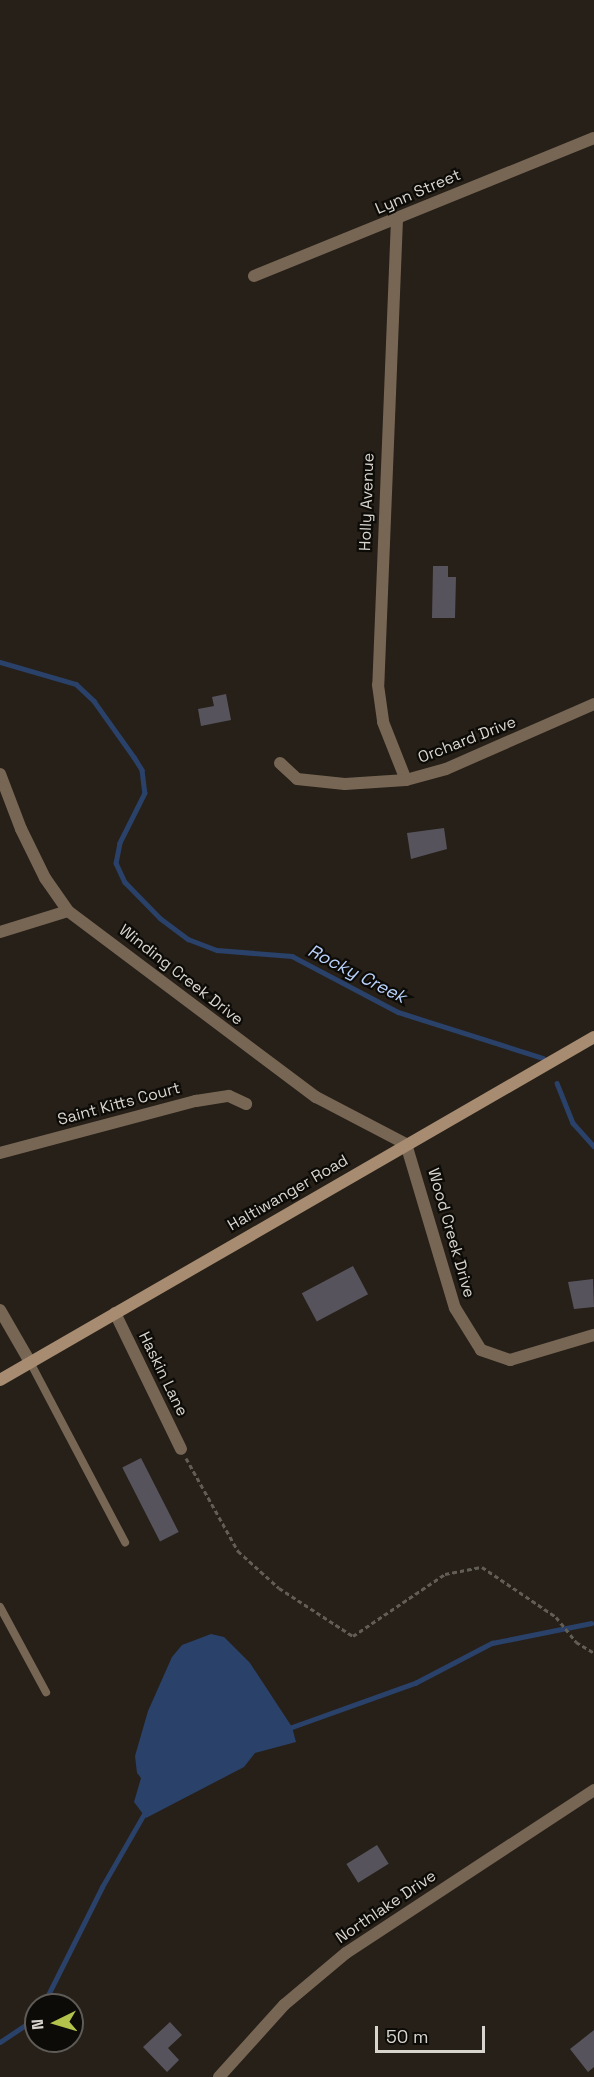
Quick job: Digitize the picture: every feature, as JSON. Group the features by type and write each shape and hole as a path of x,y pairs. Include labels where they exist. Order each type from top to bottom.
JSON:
{"street":[{"name":"Lynn Street","path":"254,276 594,138"},
{"name":"Holly Avenue","path":"397,219 378,685 383,722 406,780"},
{"name":"Orchard Drive","path":"280,763 297,779 345,784 406,780 446,769 594,704"},
{"name":"Winding Creek Drive","path":"0,774 21,829 45,878 69,911 316,1097 406,1144"},
{"path":"0,932 69,911"},
{"name":"Haltiwanger Road","path":"0,1380 594,1037"},
{"name":"Saint Kitts Court","path":"0,1153 196,1101 229,1096 246,1104"},
{"name":"Wood Creek Drive","path":"406,1144 455,1308 481,1350 510,1360 594,1335"},
{"path":"0,1310 30,1362"},
{"name":"Haskin Lane","path":"116,1313 181,1449"},
{"name":"Northlake Drive","path":"219,2077 284,2005 346,1953 594,1790"}],"lane":[{"path":"30,1362 125,1542"},
{"path":"0,1607 46,1692"}],"path":[{"path":"181,1449 238,1551 279,1588 352,1636 445,1574 482,1567 556,1617 576,1642 594,1653"}],"water":[{"path":"211,1634 224,1637 250,1663 292,1727 296,1742 255,1753 244,1767 146,1818 134,1802 141,1778 137,1773 135,1756 148,1711 172,1657 182,1645"}],"building":[{"path":"433,566 448,566 448,577 456,577 455,618 432,618"},
{"path":"226,694 231,720 201,726 198,709 214,706 212,697"},
{"path":"444,828 447,849 411,859 407,833"},
{"path":"353,1266 368,1294 317,1321 302,1293"},
{"path":"593,1279 594,1307 574,1309 568,1282"},
{"path":"141,1458 179,1532 160,1541 122,1468"},
{"path":"377,1845 389,1864 358,1883 346,1864"},
{"path":"170,2022 182,2035 168,2048 179,2060 167,2072 143,2047"},
{"path":"594,2030 594,2067 588,2072 570,2049"}],"waterway":[{"name":"Rocky Creek","path":"0,662 76,684 94,701 134,757 142,770 145,793 120,843 116,863 125,882 160,918 188,939 217,950 292,956 398,1012 543,1058"},
{"name":"Rocky Creek","path":"557,1083 573,1123 594,1146"},
{"path":"292,1727 415,1683 492,1643 591,1623"},
{"path":"49,1993 102,1887 144,1814"},
{"path":"0,2042 24,2026"}]}
